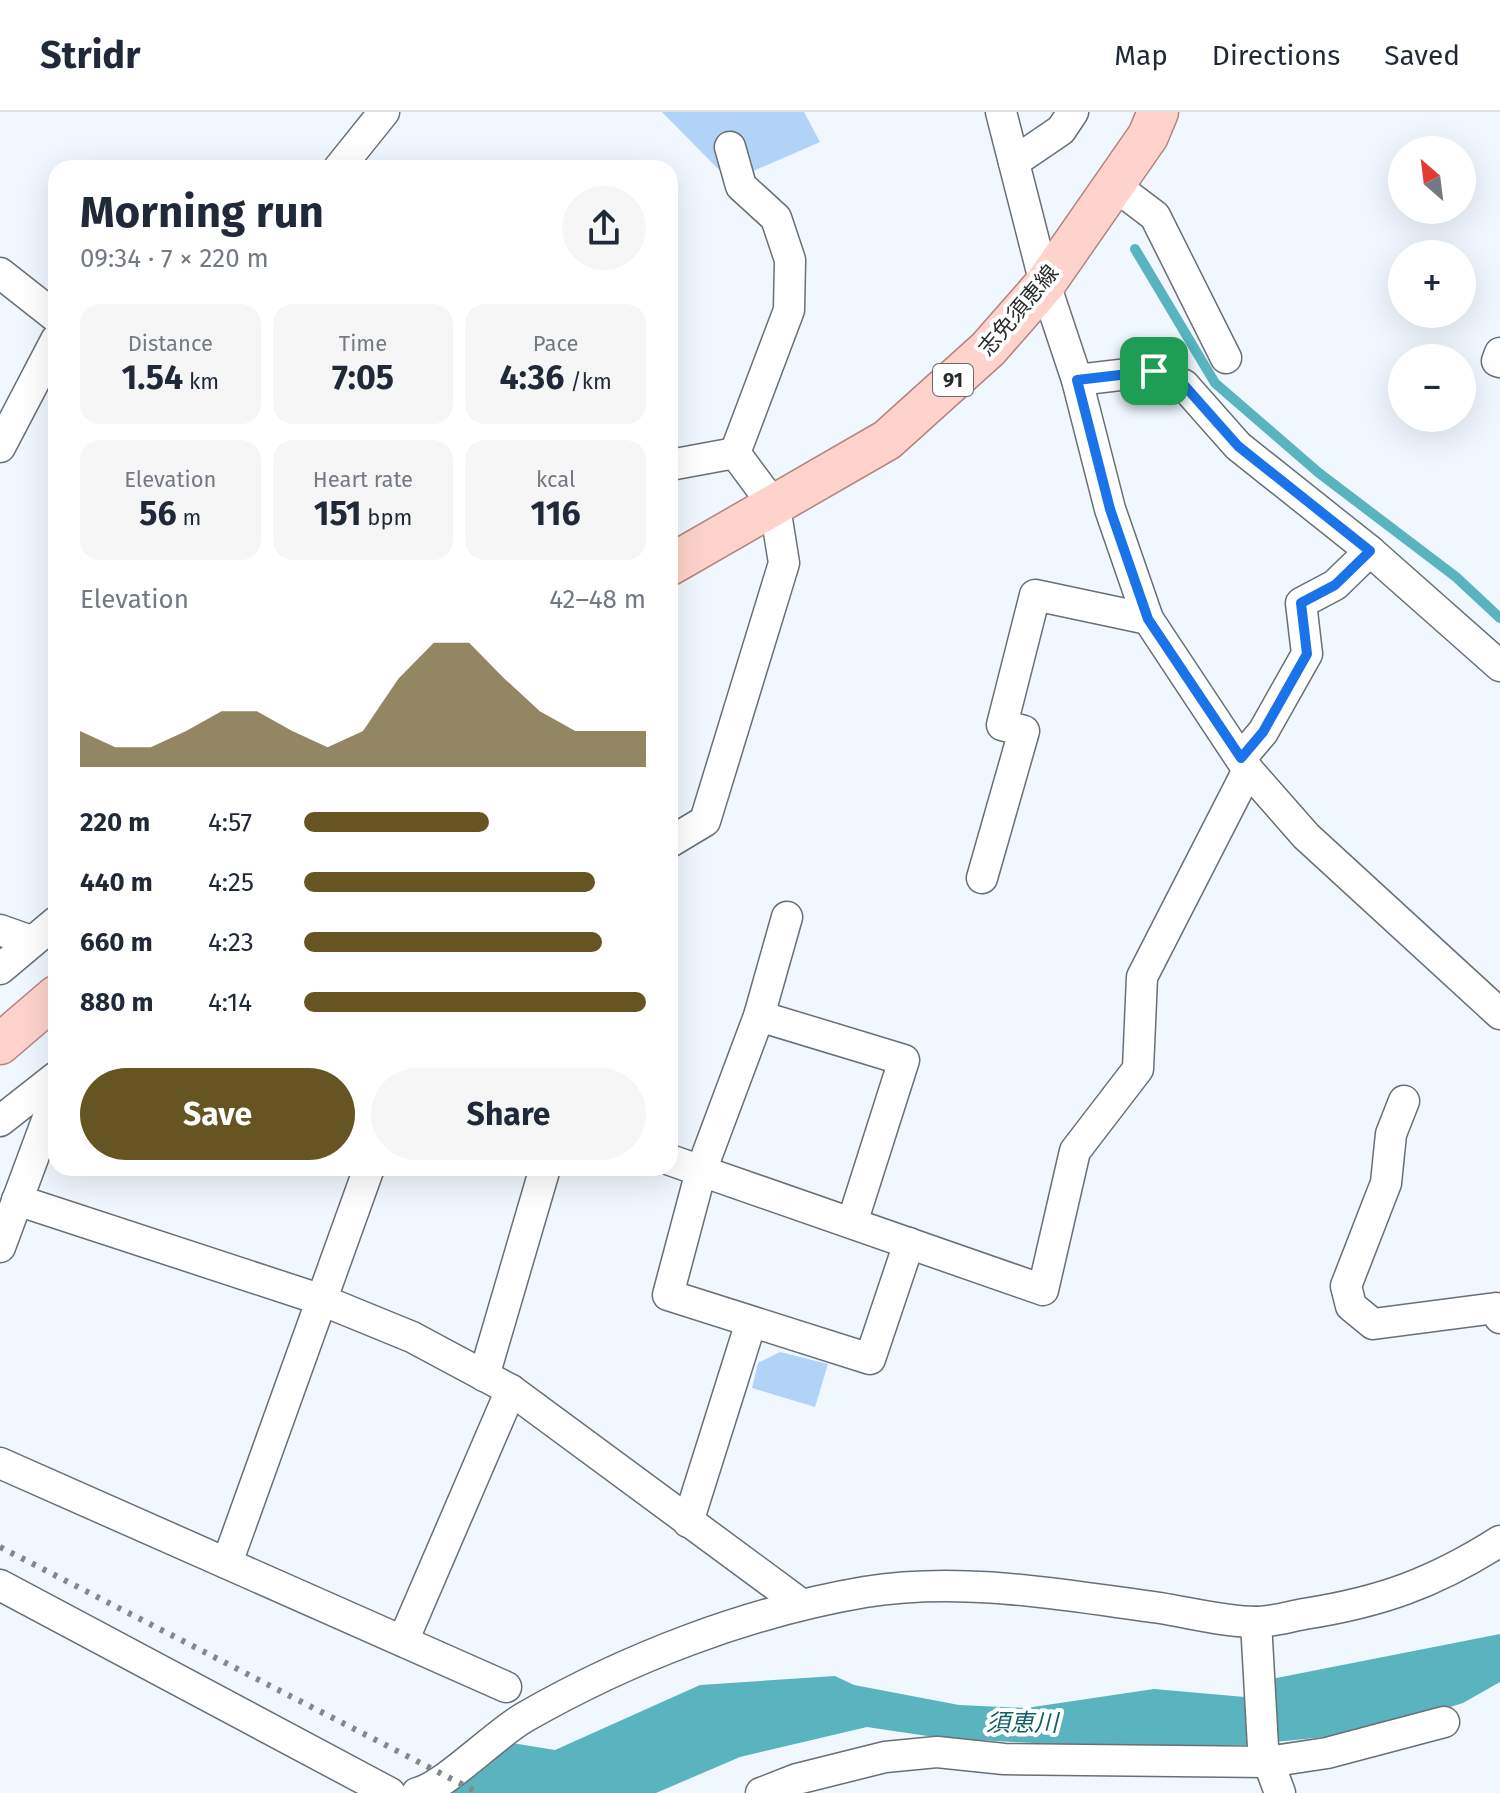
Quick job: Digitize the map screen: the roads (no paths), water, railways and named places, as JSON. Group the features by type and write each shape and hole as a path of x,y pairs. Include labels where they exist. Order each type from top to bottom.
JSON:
{"main road":[{"name":"志免須恵線","path":"678,561 887,440 988,349 1045,284 1148,136 1158,112"},
{"path":"0,1044 48,1003"}],"street":[{"path":"345,160 384,112"},
{"path":"1001,112 1045,284 1077,380 1110,509 1148,619 1245,764 1306,836 1500,1014"},
{"path":"1014,162 1061,130 1073,112"},
{"path":"730,147 741,186 776,218 790,260 789,310 735,453"},
{"path":"1114,185 1155,216 1226,358"},
{"path":"0,273 48,310"},
{"path":"1500,353 1497,361 1500,362"},
{"path":"0,447 48,355"},
{"path":"1077,380 1154,371 1184,385 1238,446 1370,551 1492,636 1500,666"},
{"path":"678,464 735,453"},
{"path":"678,837 705,821 784,563 775,507 735,453"},
{"path":"678,1163 1043,1290 1075,1151 1138,1069 1142,977 1245,764 1307,654 1301,603 1335,585 1370,551"},
{"path":"982,878 1024,731 1002,725 1035,595 1148,619"},
{"path":"787,917 759,1016 701,1171 668,1295 870,1359 909,1243"},
{"path":"0,969 48,928"},
{"path":"0,930 31,941"},
{"path":"759,1016 904,1060 852,1223"},
{"path":"0,1121 48,1083"},
{"path":"1404,1101 1391,1134 1386,1183 1346,1286 1351,1306 1373,1324 1496,1308 1500,1318"},
{"path":"0,1247 48,1117"},
{"path":"227,1563 319,1299 366,1176"},
{"path":"484,1376 543,1176"},
{"path":"17,1200 319,1299 412,1337 511,1390 801,1604"},
{"path":"688,1522 751,1322"},
{"path":"403,1641 511,1390"},
{"path":"0,1463 506,1687"},
{"path":"417,1793 446,1775 507,1727 571,1691 658,1653 801,1604 868,1592 933,1586 1025,1589 1256,1632 1365,1605 1451,1572 1500,1541"},
{"path":"0,1585 390,1793"},
{"path":"1256,1632 1265,1754 1280,1793"},
{"path":"761,1793 797,1779 885,1757 937,1752 1004,1759 1327,1753 1444,1722"}],"water":[{"name":"須恵川","path":"1500,1634 1500,1682 1463,1703 1366,1733 1245,1745 1087,1746 941,1738 867,1727 740,1757 656,1793 445,1793 512,1743 555,1750 700,1685 835,1676 854,1685 959,1705 1026,1708 1154,1689 1245,1697 1266,1680"}],"waterway":[{"path":"1135,249 1215,383 1319,473 1456,577 1500,618"}],"railway":[{"path":"0,1547 479,1793"}]}
